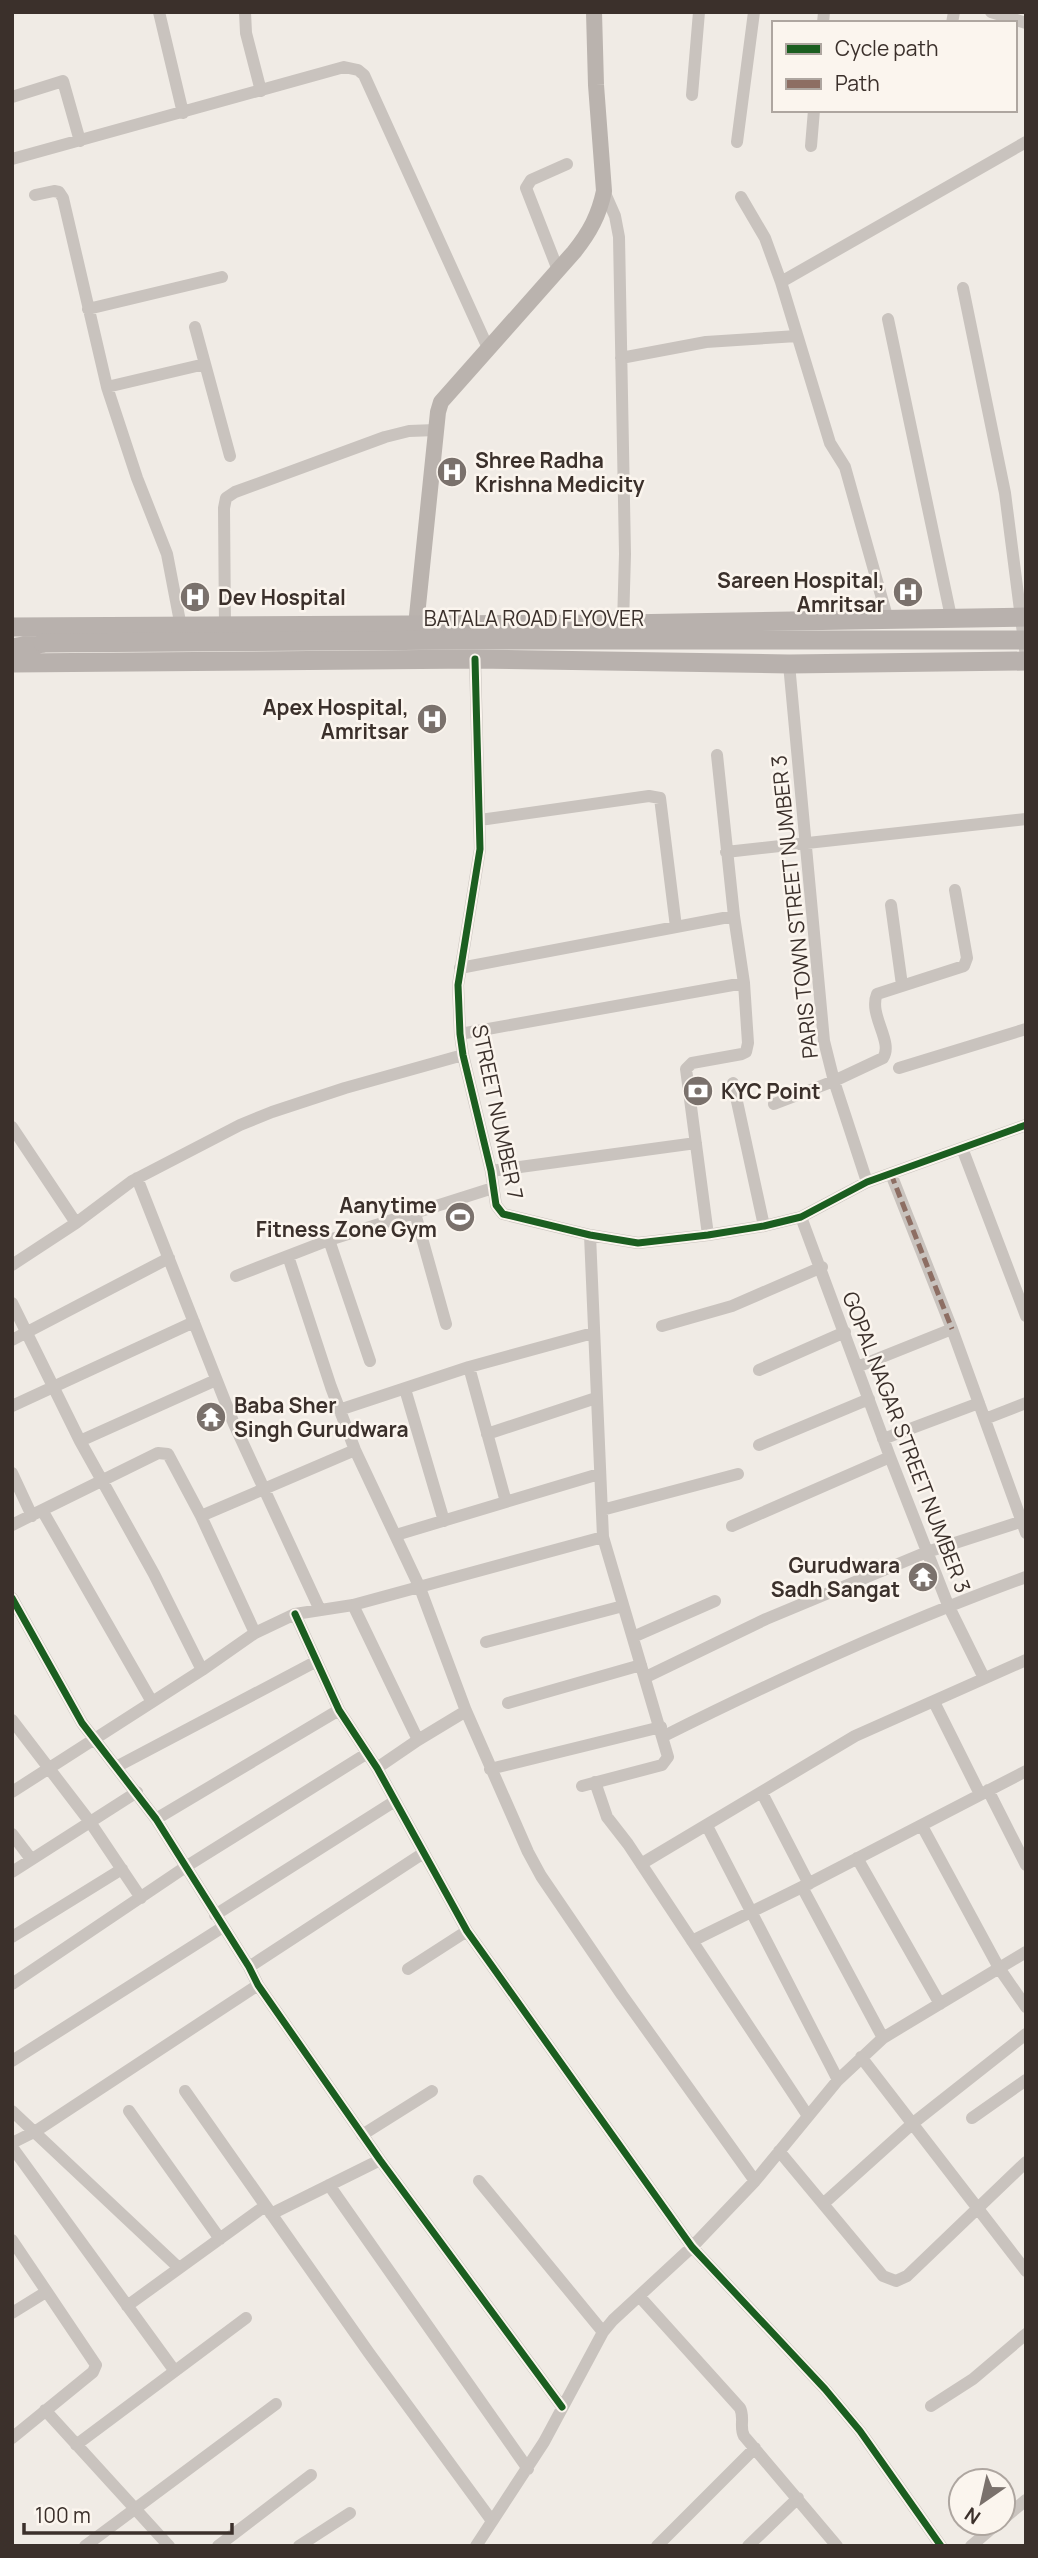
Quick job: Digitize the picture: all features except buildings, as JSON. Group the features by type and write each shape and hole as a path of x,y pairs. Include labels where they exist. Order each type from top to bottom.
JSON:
{"main road":[{"path":"12,627 623,624 1023,617"},
{"name":"BATALA ROAD FLYOVER","path":"12,636 43,643"},
{"name":"BATALA ROAD FLYOVER","path":"12,648 43,643 1026,640"},
{"path":"12,663 475,659 789,664 1026,659"}],"street":[{"path":"159,12 183,113"},
{"path":"245,12 246,33 261,91"},
{"path":"594,12 595,72 604,191 618,228 623,624"},
{"path":"692,95 699,12"},
{"path":"737,142 754,12"},
{"path":"991,12 1026,23"},
{"path":"12,159 344,67 358,70 364,75 488,348"},
{"path":"12,97 63,81 80,141"},
{"path":"811,146 814,112"},
{"path":"781,282 1026,142"},
{"path":"558,270 526,188 531,180 567,164"},
{"path":"35,194 54,191 61,195 107,387 137,478 167,554 181,627"},
{"path":"415,660 415,625 438,412 446,394 558,270 593,226 604,191"},
{"path":"741,197 765,238 781,282 830,443 845,467 888,620"},
{"path":"88,309 222,277"},
{"path":"963,288 1005,493 1023,617 1026,659"},
{"path":"888,320 951,617"},
{"path":"195,327 230,456"},
{"path":"621,358 706,342 797,336"},
{"path":"107,387 205,364"},
{"path":"225,627 223,508 226,498 235,492 385,437 409,431 436,430"},
{"name":"STREET NUMBER 7","path":"475,659 480,862 458,985 460,1034 491,1171 496,1205 503,1214 638,1243 708,1236 801,1217 867,1182 1026,1125"},
{"name":"PARIS TOWN STREET NUMBER 3","path":"789,664 824,1041 834,1081 867,1182"},
{"path":"708,1236 686,1069 692,1063 746,1052 748,1043 744,983 726,852 718,755"},
{"path":"479,814 649,796 660,798 676,927"},
{"path":"726,852 1026,820"},
{"path":"774,1104 834,1081 885,1055 887,1048 879,1025 875,997 881,991 964,966 967,958 955,890"},
{"path":"891,905 902,985"},
{"path":"460,968 734,916"},
{"path":"460,1034 744,983"},
{"path":"899,1068 1026,1028"},
{"path":"12,1265 137,1178 240,1125 345,1088 463,1055"},
{"path":"733,1083 764,1226"},
{"path":"12,1126 76,1223"},
{"path":"491,1171 696,1143"},
{"path":"962,1148 1026,1316"},
{"path":"508,1703 644,1671 927,1552 1024,1525 952,1329 891,1174"},
{"path":"137,1178 216,1380 320,1610"},
{"path":"236,1276 328,1240 493,1188"},
{"path":"415,1213 446,1324"},
{"name":"GOPAL NAGAR STREET NUMBER 3","path":"801,1217 948,1605 984,1678"},
{"path":"590,1234 603,1537 668,1757 662,1765 588,1784 607,1817 808,2116"},
{"path":"328,1240 370,1361"},
{"path":"288,1256 355,1450 420,1588 466,1711 528,1852 541,1876 622,1995 755,2181"},
{"path":"12,1340 169,1258"},
{"path":"662,1326 732,1306 822,1267"},
{"path":"12,1303 80,1441 154,1574 202,1670"},
{"path":"12,1406 194,1322"},
{"path":"858,1367 952,1329"},
{"path":"759,1370 845,1332"},
{"path":"340,1410 469,1367 593,1333"},
{"path":"469,1367 506,1502"},
{"path":"80,1441 216,1380"},
{"path":"405,1390 444,1521"},
{"path":"487,1434 596,1398"},
{"path":"759,1446 869,1399"},
{"path":"883,1439 979,1403"},
{"path":"985,1419 1026,1403"},
{"path":"201,1516 355,1450"},
{"path":"12,1525 163,1452 171,1458 201,1516 255,1633"},
{"path":"732,1526 890,1457"},
{"path":"12,1473 152,1702"},
{"path":"396,1535 600,1474"},
{"path":"602,1510 738,1474"},
{"path":"12,1792 255,1633 295,1614 353,1605 603,1537"},
{"path":"490,1769 662,1731 948,1605 1026,1577"},
{"path":"633,1637 715,1601"},
{"path":"13,1603 82,1723 156,1819 258,1985 380,2160 562,2407"},
{"path":"353,1605 418,1740"},
{"path":"486,1642 623,1606"},
{"path":"295,1614 338,1710 377,1768 422,1854 467,1931 692,2247 825,2389 860,2431 941,2546"},
{"path":"641,1864 855,1736 1026,1660"},
{"path":"116,1767 316,1662"},
{"path":"934,1702 1026,1865"},
{"path":"156,1819 338,1710"},
{"path":"377,1768 466,1711"},
{"path":"12,1720 90,1822 141,1898"},
{"path":"12,1984 187,1866 366,1754"},
{"path":"692,1941 1026,1771"},
{"path":"12,1872 137,1792"},
{"path":"762,1793 805,1885 883,2038"},
{"path":"215,1915 395,1801"},
{"path":"707,1826 838,2080"},
{"path":"922,1826 999,1968 1026,2007"},
{"path":"12,1834 31,1859"},
{"path":"248,1966 422,1854"},
{"path":"857,1858 940,2004"},
{"path":"12,1937 122,1869"},
{"path":"12,2061 223,1927"},
{"path":"408,1969 467,1931"},
{"path":"476,2546 528,2469 603,2332 692,2247 755,2181 838,2080 861,2057 883,2038 1026,1952"},
{"path":"174,2370 12,2145 258,1985"},
{"path":"823,2204 912,2124 1026,2034"},
{"path":"861,2057 1026,2271"},
{"path":"972,2118 1026,2080"},
{"path":"185,2091 369,2353 492,2521"},
{"path":"362,2135 432,2091"},
{"path":"12,2110 179,2268"},
{"path":"129,2111 220,2239"},
{"path":"779,2151 883,2276 896,2281 907,2276 1026,2162"},
{"path":"127,2306 220,2239 268,2210 380,2160"},
{"path":"479,2180 603,2332"},
{"path":"329,2185 528,2469"},
{"path":"12,2240 96,2365 93,2372 12,2438"},
{"path":"12,2313 46,2292"},
{"path":"639,2296 740,2408 743,2419 742,2433 836,2546"},
{"path":"76,2445 246,2318"},
{"path":"931,2406 973,2379 1026,2334"},
{"path":"85,2546 276,2404"},
{"path":"45,2410 169,2546"},
{"path":"657,2546 755,2448"},
{"path":"218,2546 311,2475"},
{"path":"748,2546 798,2498"},
{"path":"301,2545 350,2513"}],"marked path":[{"path":"891,1174 952,1329"}],"cycle path":[{"path":"475,659 480,849 458,985 460,1034 491,1171 496,1205 503,1214 590,1235 638,1243 764,1226 801,1217 867,1182 1026,1125"},
{"path":"12,1598 82,1723 156,1819 258,1985 380,2160 562,2407"},
{"path":"295,1614 339,1710 377,1768 467,1931 692,2247 825,2389 860,2431 941,2546"}],"place":[{"name":"Shree Radha Krishna Medicity","path":"452,472"},
{"name":"Sareen Hospital, Amritsar","path":"908,592"},
{"name":"Dev Hospital","path":"195,597"},
{"name":"Apex Hospital, Amritsar","path":"432,719"},
{"name":"KYC Point","path":"698,1091"},
{"name":"Aanytime Fitness Zone Gym","path":"460,1217"},
{"name":"Baba Sher Singh Gurudwara","path":"211,1417"},
{"name":"Gurudwara Sadh Sangat","path":"923,1577"}]}
